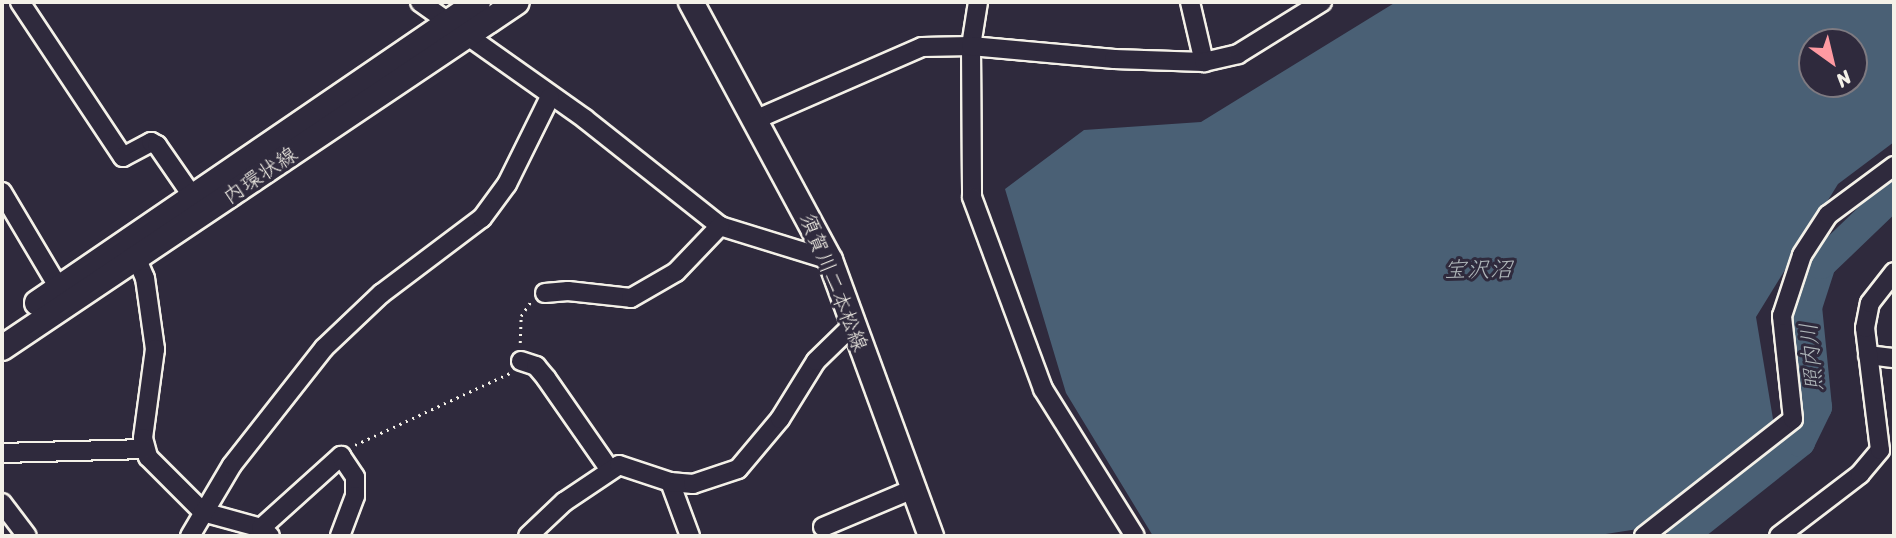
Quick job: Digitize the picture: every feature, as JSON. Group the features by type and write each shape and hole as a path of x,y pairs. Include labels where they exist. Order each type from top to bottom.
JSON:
{"main road":[{"name":"内環状線","path":"2,327 478,2"},
{"name":"内環状線","path":"2,348 517,2"},
{"name":"須賀川二本松線","path":"691,2 757,120 830,260 931,536"}],"street":[{"path":"20,2 123,157 151,142 158,145 193,197"},
{"path":"420,2 445,24 469,36 550,97 585,119 720,226 830,260"},
{"path":"978,2 971,46 972,197 1043,390 1135,536"},
{"path":"1190,2 1204,62"},
{"path":"757,120 895,55 935,45 1114,60 1204,62 1238,54 1322,2"},
{"path":"190,536 232,464 324,348 381,295 482,218 512,176 550,97"},
{"path":"1644,536 1793,419 1782,316 1802,255 1828,215 1894,166"},
{"path":"2,192 60,288"},
{"path":"545,293 569,291 631,298 676,272 720,226"},
{"path":"136,257 145,278 155,349 145,449 155,468 203,512 266,532 341,456 355,477 355,496 340,536"},
{"path":"1779,536 1887,450 1865,328 1870,303 1894,272"},
{"path":"528,536 564,502 610,470 625,465 670,482 707,482 738,469 780,419 816,361 854,324"},
{"path":"1868,355 1894,358"},
{"path":"521,360 536,366 546,378 610,470"},
{"path":"2,453 145,449"},
{"path":"670,482 690,536"},
{"path":"823,527 913,489"},
{"path":"2,503 27,536"}],"path":[{"path":"341,456 375,432 513,372 521,360 520,316 532,300 545,293"}],"water":[{"name":"宝沢沼","path":"1396,2 1894,2 1894,142 1838,184 1756,317 1774,425 1638,529 1593,536 1153,536 1066,393 1005,189 1084,130 1201,122"}],"waterway":[{"name":"照内川","path":"1682,536 1800,442 1817,407 1807,307 1821,264 1894,194"}]}
